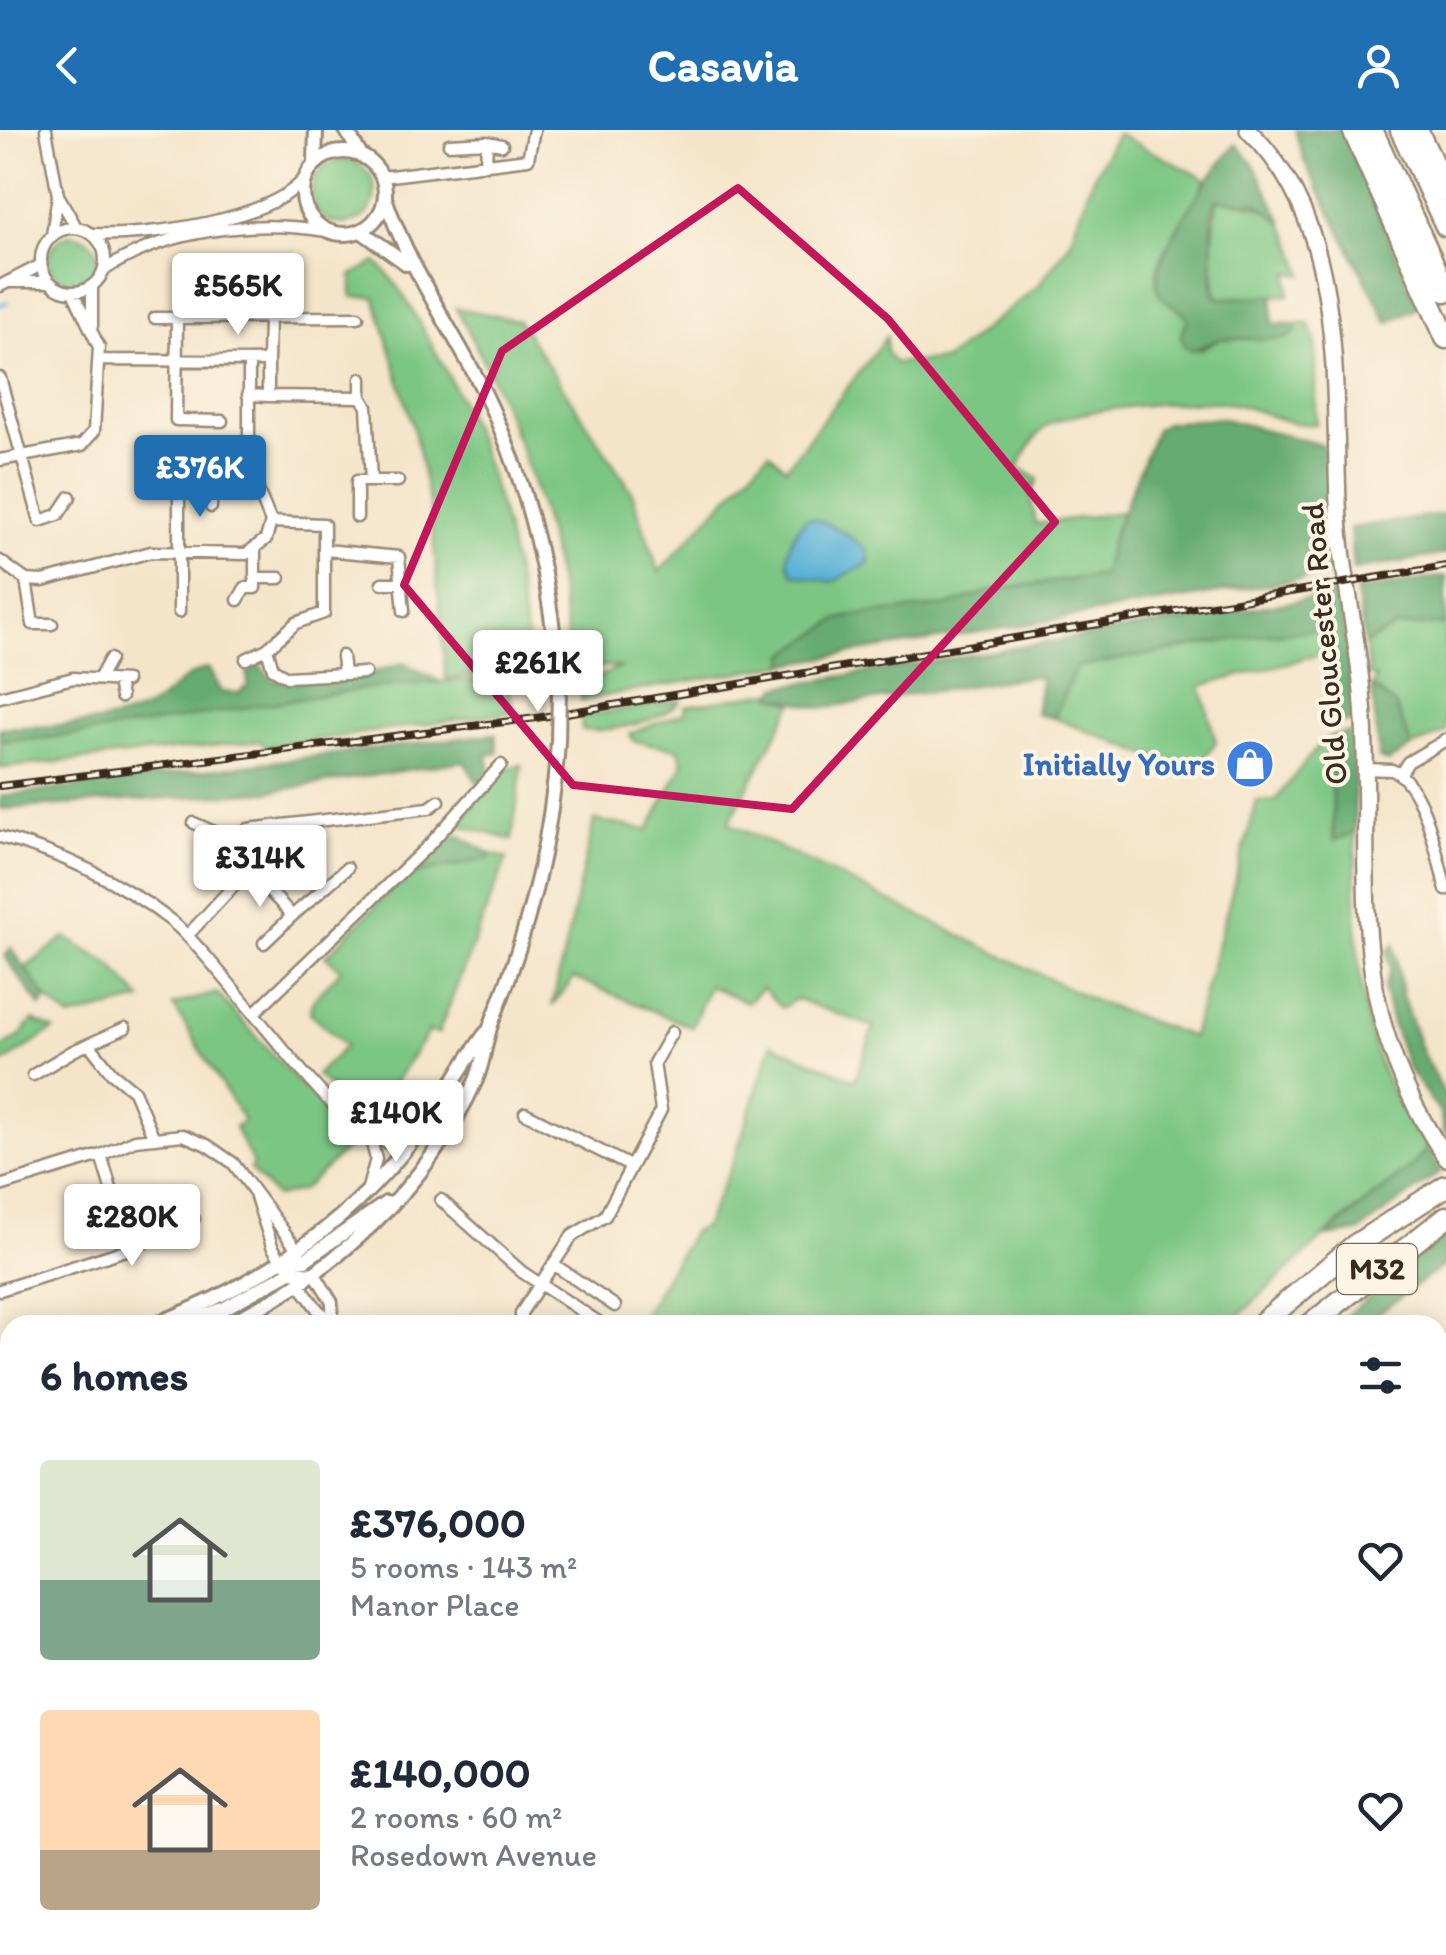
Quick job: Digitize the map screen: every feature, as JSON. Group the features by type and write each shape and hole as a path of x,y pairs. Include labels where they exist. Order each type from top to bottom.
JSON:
{"highway":[{"path":"1353,130 1446,338"},
{"path":"1372,130 1446,291"},
{"path":"1401,130 1446,226"},
{"path":"1418,130 1446,191"},
{"path":"1428,252 1446,308"},
{"name":"M32","path":"1287,1315 1388,1227 1446,1186"},
{"name":"M32","path":"1323,1315 1446,1217"},
{"name":"M32","path":"1272,1315 1354,1246 1388,1227"}],"main road":[{"name":"Old Gloucester Road","path":"1248,130 1292,185 1324,280 1340,539 1361,677 1368,943 1374,1002 1401,1084 1446,1158"}],"street":[{"path":"46,130 58,195 76,227 94,234 144,234 268,206 294,191 315,162 316,130"},
{"path":"175,1315 234,1290 290,1273 314,1274 398,1196 462,1106 479,1071 490,1026 535,896 551,820 560,691 544,566 518,472 464,355 412,269 385,198 382,177 360,154 346,130"},
{"path":"382,177 528,159 534,130"},
{"path":"486,164 487,142"},
{"path":"450,144 502,144"},
{"path":"315,162 336,152 360,154"},
{"path":"304,179 303,204 311,219 327,231"},
{"path":"49,282 41,265 45,244 52,235 58,195"},
{"path":"0,460 82,445 94,431 100,360 92,326 92,287 104,270 147,248 233,228 292,225 327,231 361,230 378,217 385,198"},
{"path":"52,235 76,227"},
{"path":"361,230 412,269"},
{"path":"94,234 105,250 104,270"},
{"path":"5,284 41,265"},
{"path":"5,284 49,282 73,292 92,287"},
{"path":"73,292 92,326"},
{"path":"155,318 358,317"},
{"path":"177,318 176,420 222,422"},
{"path":"268,318 268,396"},
{"path":"100,360 268,362"},
{"path":"0,562 26,580 78,574 151,552 246,554 256,549 266,539 271,522 249,468 249,361"},
{"path":"0,380 40,521 58,516 70,497"},
{"path":"357,396 361,380"},
{"path":"248,396 357,396 367,407 372,481"},
{"path":"170,460 155,460 155,486 211,486 211,508"},
{"path":"357,517 357,481 398,481"},
{"path":"179,612 180,486"},
{"path":"246,658 267,649 296,623 323,616 325,550 321,522 271,522"},
{"path":"238,600 245,588 255,588 256,549"},
{"path":"325,550 394,554 400,561 404,611"},
{"path":"255,578 280,578"},
{"path":"26,580 33,624 52,624"},
{"path":"382,583 402,583"},
{"path":"267,649 273,669 280,674 365,672"},
{"path":"342,656 344,674"},
{"path":"100,676 110,658"},
{"path":"0,696 73,678 100,676 122,682 121,697"},
{"path":"1400,773 1408,762 1446,740"},
{"path":"254,1013 430,844 501,766"},
{"path":"1364,769 1400,773 1412,787 1433,838 1446,890"},
{"path":"188,936 238,882 239,842 248,829 428,808 439,801"},
{"path":"194,824 239,842"},
{"path":"0,837 86,868 125,890 188,936 325,1095 370,1136 387,1143 415,1137"},
{"path":"264,943 346,868"},
{"path":"238,882 254,882 269,890 292,916"},
{"path":"237,1315 290,1273 415,1137 490,1026"},
{"path":"34,1075 125,1028"},
{"path":"521,1315 572,1236 605,1216 661,1110 654,1063 672,1032"},
{"path":"89,1044 110,1072 134,1092 152,1136"},
{"path":"525,1113 630,1166"},
{"path":"0,1186 152,1136 182,1136 208,1144 233,1163 253,1186 332,1302 333,1315"},
{"path":"366,1192 376,1159 370,1136"},
{"path":"101,1155 129,1248"},
{"path":"253,1186 272,1246 325,1315"},
{"path":"302,1256 398,1196"},
{"path":"441,1200 540,1285 586,1315"},
{"path":"0,1290 129,1248 194,1219"},
{"path":"553,1264 614,1306"},
{"path":"208,1315 290,1273"}],"highlighted area":[{"path":"738,188 888,319 1055,522 792,809 573,785 404,585 502,351"}],"green space":[{"path":"1295,130 1341,130 1419,306 1388,323 1304,161"},
{"path":"1117,134 1206,179 1165,251 1156,280 1162,297 1188,318 1181,335 1200,350 1219,339 1295,332 1296,324 1309,324 1316,341 1316,424 1293,423 1227,403 1190,402 1084,414 1050,424 1031,443 1018,467 1038,479 1031,495 1035,524 1121,512 1103,575 993,590 948,606 839,619 790,652 786,664 581,700 581,684 621,667 570,666 556,571 532,481 498,393 456,308 518,320 631,490 659,572 769,452 786,468 887,336 886,352 894,363 945,360 1038,286 1069,244 1093,177"},
{"path":"1236,144 1253,163 1284,224 1257,203 1217,200 1212,215 1213,289 1217,298 1273,296 1273,324 1296,324 1295,333 1285,339 1220,339 1193,350 1184,346 1181,335 1188,318 1159,292 1159,271 1187,212"},
{"path":"343,160 366,169 375,192 366,215 343,224 320,215 311,192 320,169"},
{"path":"1217,200 1255,206 1277,217 1291,239 1304,275 1289,273 1289,295 1217,298 1211,257"},
{"path":"73,235 91,242 98,260 91,278 73,285 55,278 48,260 55,242"},
{"path":"376,262 398,288 428,338 484,458 508,538 531,668 446,679 431,513 414,430 375,297 352,297 352,275"},
{"path":"1220,418 1322,445 1328,457 1338,573 786,664 786,654 839,619 948,606 993,590 1103,575 1111,540 1156,429 1165,423"},
{"path":"1446,514 1446,554 1353,570 1350,528"},
{"path":"1446,576 1446,624 1395,627 1365,644 1356,591"},
{"path":"1339,594 1356,721 1335,724 1325,629 1259,635 1076,667 1054,718 1036,714 1041,679 1033,676 821,708 773,696 778,687"},
{"path":"1446,624 1446,732 1412,747 1393,705 1372,687 1376,678 1369,675 1365,644 1395,627"},
{"path":"1326,629 1328,652 1201,686 1216,742 1193,773 1054,718 1076,667 1259,635"},
{"path":"255,661 273,680 347,680 404,663 441,682 330,694 111,730 0,741 0,728 77,724 134,713 158,701 189,676 208,668 221,692 239,693 248,685 247,664"},
{"path":"508,678 513,712 265,747 260,741 0,768 0,741 49,738 396,684"},
{"path":"1372,687 1395,705 1412,747 1388,762 1379,759"},
{"path":"776,691 774,696 793,703 729,823 1099,1003 1192,1037 1257,801 1275,800 1330,737 1334,839 1355,833 1359,963 1369,1027 1390,1088 1427,1148 1412,1166 1340,1222 1240,1315 643,1315 693,1231 704,1227 734,1160 772,1044 855,1080 874,1027 796,999 782,1008 762,988 747,1002 709,986 692,1027 574,978 552,1006 594,820 648,830 683,764 679,749 634,741 630,734 685,712 685,706"},
{"path":"681,700 662,714 635,724 582,730 581,716"},
{"path":"1347,733 1354,737 1355,833 1334,840 1330,737"},
{"path":"495,734 498,753 488,755 490,769 478,784 464,761 266,792 0,809 0,796"},
{"path":"522,765 512,840 456,824 507,768"},
{"path":"443,836 460,836 491,854 488,859 405,876"},
{"path":"491,854 507,858 438,1034 429,1031 369,1120 316,1075 346,1046 310,1013 312,1001 341,970 326,956 405,876 487,859"},
{"path":"65,937 111,965 142,1000 70,1018 49,1001 24,969"},
{"path":"1394,945 1402,996 1422,1052 1446,1097 1446,1138 1440,1113 1407,1067 1391,1020 1384,989 1391,968 1387,952"},
{"path":"11,948 47,999 41,1007 5,957"},
{"path":"217,993 293,1077 352,1133 355,1141 302,1190 276,1197 250,1169 253,1164 235,1128 243,1120 173,1005"},
{"path":"33,1020 54,1030 0,1065 0,1049 19,1037"},
{"path":"1427,1148 1442,1171 1358,1232 1325,1237 1412,1166"},
{"path":"1446,1234 1446,1264 1375,1315 1347,1315"}],"water":[{"path":"807,518 831,525 854,539 867,550 869,563 832,582 794,574 788,553 797,530"}],"waterway":[{"path":"0,305 7,302"}],"railway":[{"path":"0,786 536,718 1446,566"}],"place":[{"name":"Initially Yours","path":"1250,764"}]}
